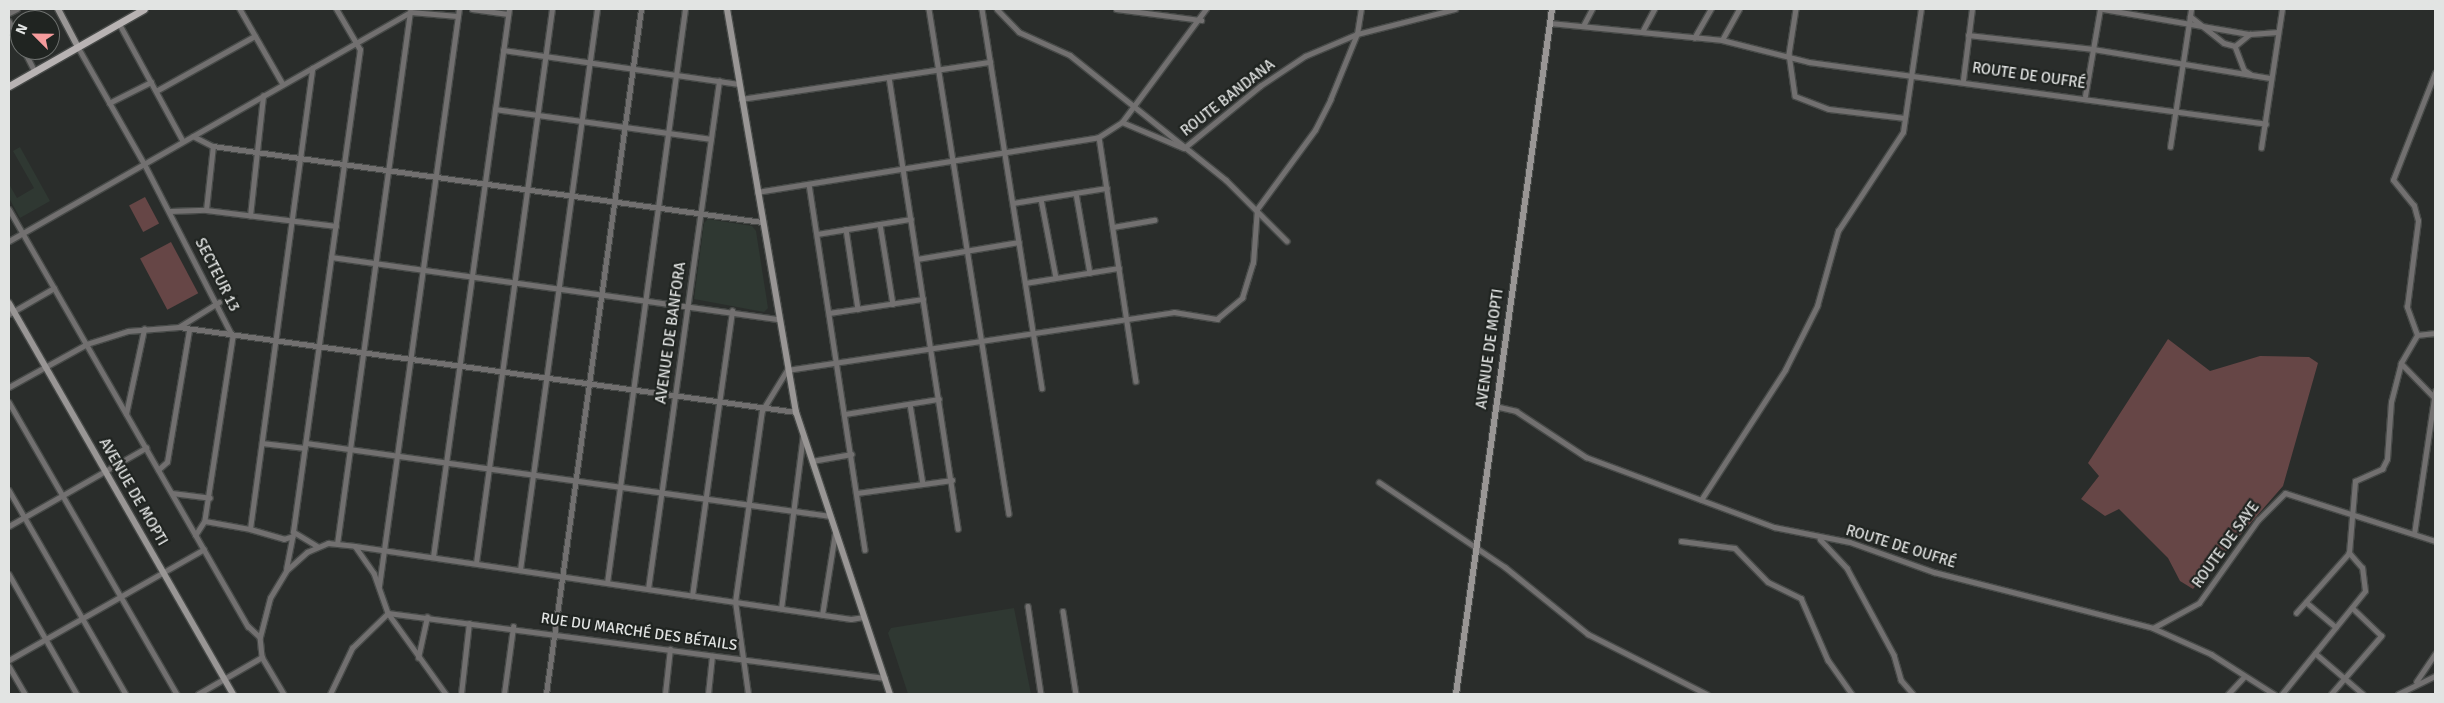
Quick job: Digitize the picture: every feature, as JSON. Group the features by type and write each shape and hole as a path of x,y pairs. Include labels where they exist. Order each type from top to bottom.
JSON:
{"main road":[{"path":"9,86 144,9"}],"street":[{"path":"9,13 17,9"},
{"path":"58,9 78,47"},
{"path":"240,9 283,84"},
{"path":"284,694 262,657 260,637 266,606 286,571 294,536 360,50 336,9"},
{"path":"379,588 459,9"},
{"path":"432,557 474,276 484,184 509,11 472,9"},
{"path":"476,563 552,9"},
{"path":"520,570 597,9"},
{"path":"546,694 641,9"},
{"path":"607,583 684,9"},
{"path":"727,9 777,319 796,412 890,694"},
{"path":"929,9 1009,514"},
{"path":"982,9 1042,388"},
{"path":"996,9 1019,32 1070,56 1258,209 1287,240"},
{"path":"1116,9 1200,20"},
{"path":"757,192 1099,137 1122,122 1132,106 1200,20 1206,9"},
{"path":"787,370 1174,312 1217,318 1242,298 1253,263 1258,209 1315,130 1357,34 1361,9"},
{"name":"ROUTE BANDANA","path":"1184,148 1260,86 1304,56 1357,34 1455,9"},
{"name":"AVENUE DE MOPTI","path":"1456,694 1552,9"},
{"path":"1583,26 1592,9"},
{"path":"1642,32 1654,9"},
{"path":"1694,38 1711,9"},
{"path":"1722,40 1739,9"},
{"path":"1796,9 1789,54 1795,96 1829,109 1904,118"},
{"path":"1701,500 1785,370 1817,306 1838,231 1899,138 1904,118 1921,9"},
{"path":"1963,80 1972,9"},
{"path":"2085,96 2101,9 2250,34 2278,32"},
{"path":"2170,147 2176,110 2179,66 2190,9"},
{"path":"2261,148 2266,124 2270,78 2282,9"},
{"path":"9,241 410,12 423,10 458,16"},
{"path":"337,544 385,170 410,12"},
{"path":"2190,16 2224,44 2236,46"},
{"path":"119,23 183,141"},
{"name":"ROUTE DE OUFRÉ","path":"1550,23 1722,40 1789,54 1809,62 2085,96 2266,124"},
{"path":"2236,46 2250,34"},
{"path":"1968,35 2093,49 2179,66 2270,78"},
{"path":"156,91 255,36"},
{"path":"2236,46 2244,70 2253,76"},
{"name":"SECTEUR 13","path":"78,47 144,163 219,302 233,336"},
{"path":"503,50 739,84"},
{"path":"29,60 35,72"},
{"path":"742,99 990,62"},
{"path":"250,529 312,68"},
{"path":"2417,335 2407,307 2418,221 2414,206 2393,180 2435,74"},
{"path":"889,77 958,529"},
{"name":"AVENUE DE BANFORA","path":"648,589 719,81"},
{"path":"110,103 151,82"},
{"path":"250,216 263,96"},
{"path":"495,109 711,139"},
{"path":"1122,122 1184,148"},
{"path":"193,136 213,146 762,222"},
{"path":"1099,137 1136,381"},
{"path":"206,210 213,146"},
{"path":"809,184 865,550"},
{"path":"1013,203 1107,188"},
{"path":"1076,193 1090,273"},
{"path":"1041,198 1056,278"},
{"path":"9,210 248,626 260,637"},
{"path":"170,211 206,210 291,222 336,226"},
{"path":"816,234 911,219"},
{"path":"1113,227 1154,220"},
{"path":"880,224 893,304"},
{"path":"846,229 858,309"},
{"path":"917,258 1019,242"},
{"path":"331,257 732,311 777,319"},
{"path":"1025,283 1119,268"},
{"path":"11,312 54,288"},
{"path":"829,314 923,299"},
{"path":"179,327 219,302"},
{"name":"AVENUE DE MOPTI","path":"9,303 11,312 45,366 233,694"},
{"path":"692,596 732,311"},
{"path":"9,387 87,344 144,329 179,327 189,331 762,411 796,412"},
{"path":"126,414 144,329"},
{"path":"158,470 167,462 189,331"},
{"path":"2417,335 2435,333"},
{"path":"2296,613 2349,553 2356,481 2382,470 2387,459 2391,402 2400,363 2417,335"},
{"path":"196,535 205,522 210,498 233,336"},
{"path":"2400,363 2435,396 2414,534"},
{"path":"748,694 741,660 735,602 762,411 787,370"},
{"path":"845,414 939,399"},
{"path":"9,402 177,694"},
{"path":"910,404 923,484"},
{"name":"ROUTE DE OUFRÉ","path":"1495,406 1516,411 1586,457 1701,500 1819,539 1850,542 1934,572 2153,628 2212,654 2274,694"},
{"path":"781,609 803,433"},
{"path":"262,442 350,449 489,467 830,516"},
{"path":"9,526 146,448"},
{"path":"812,460 851,454"},
{"path":"857,493 952,480"},
{"path":"1379,482 1476,546 1588,634 1707,694"},
{"path":"9,490 126,694"},
{"path":"172,493 210,498"},
{"name":"ROUTE DE SAYE","path":"2153,628 2199,603 2258,520 2285,493 2435,541"},
{"path":"205,522 250,529 284,539 294,536 318,547"},
{"path":"822,615 835,530"},
{"path":"1819,539 1846,568 1894,656 1901,680 1913,694"},
{"path":"1681,541 1735,548 1768,582 1802,598 1828,660 1852,694"},
{"path":"286,571 318,547 337,544 822,615 864,617"},
{"path":"355,546 379,588 388,613 418,658 446,694"},
{"path":"9,660 204,549"},
{"path":"2282,694 2352,608 2366,584 2362,568 2349,553"},
{"path":"9,574 77,694"},
{"path":"2306,602 2336,627"},
{"path":"1028,606 1041,694"},
{"path":"2331,694 2381,635 2352,608"},
{"path":"1063,611 1076,694"},
{"path":"330,694 352,648 388,613"},
{"name":"RUE DU MARCHÉ DES BÉTAILS","path":"388,613 555,632 712,656 885,678"},
{"path":"418,658 427,617"},
{"path":"460,694 470,623"},
{"path":"504,694 513,627"},
{"path":"665,694 670,649"},
{"path":"2315,654 2363,694"},
{"path":"2413,685 2435,654"},
{"path":"708,694 712,656"},
{"path":"198,694 262,657"},
{"path":"9,666 26,694"},
{"path":"2228,694 2244,676"},
{"path":"2398,694 2413,685 2435,676"}],"shaded area":[{"path":"20,147 50,201 20,218 9,198 9,184 17,198 34,188 13,151"},
{"path":"145,197 159,223 143,232 129,205"},
{"path":"708,219 752,226 756,231 768,308 764,312 694,299 704,223"},
{"path":"171,242 198,293 167,310 140,258"},
{"path":"2168,339 2210,371 2260,356 2309,357 2318,363 2283,486 2193,589 2180,581 2168,558 2119,509 2105,516 2081,499 2099,476 2088,463"},
{"path":"1014,608 1031,694 908,694 888,633 891,628"}]}
